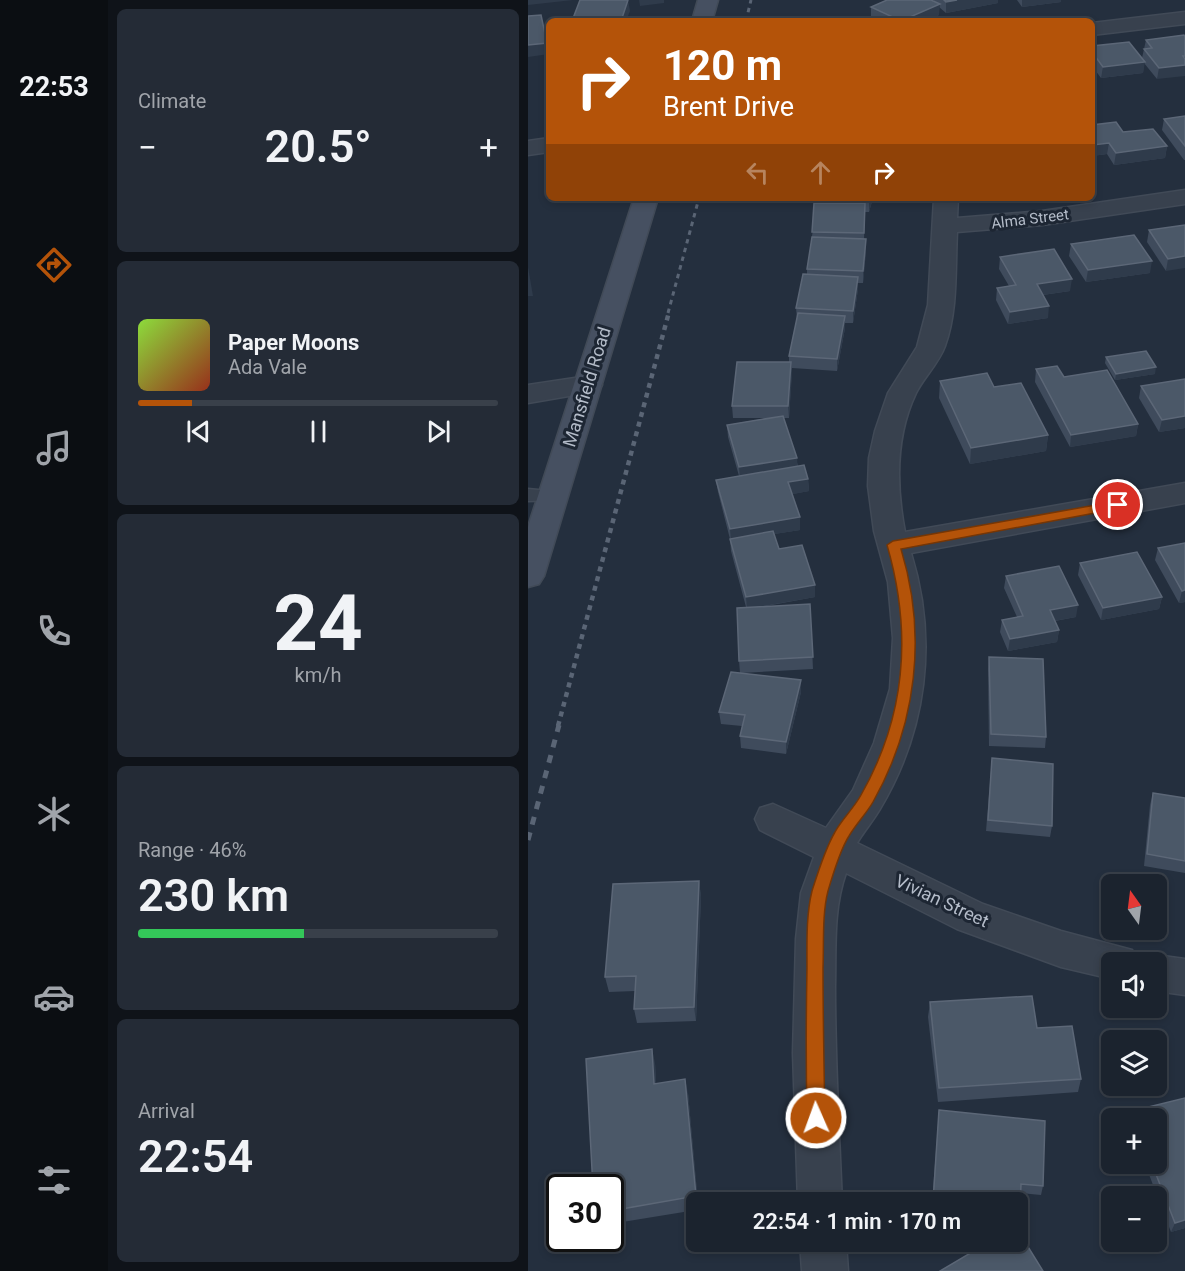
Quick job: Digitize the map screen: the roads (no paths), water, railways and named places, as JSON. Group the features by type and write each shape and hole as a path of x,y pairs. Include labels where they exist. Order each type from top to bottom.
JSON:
{"main road":[{"path":"703,18 708,0"},
{"name":"Mansfield Road","path":"528,576 541,496 588,385 645,201"}],"street":[{"path":"1095,29 1185,18"},
{"path":"528,148 546,145"},
{"name":"Alma Street","path":"946,212 1042,218 1185,197"},
{"path":"820,1192 814,1053 816,939 820,892 841,835 867,799 888,753 907,689 910,638 904,582 893,545 884,486 884,458 889,431 902,393 931,347 941,304 946,212"},
{"path":"528,394 588,385"},
{"path":"893,545 1185,493"},
{"name":"Vivian Street","path":"773,819 970,917 1061,949 1101,959"},
{"path":"1167,975 1185,977"},
{"path":"824,1252 825,1271"}],"railway":[{"path":"747,18 751,0"},
{"path":"668,313 698,201"},
{"path":"558,726 669,312"},
{"path":"528,840 559,725"}]}
